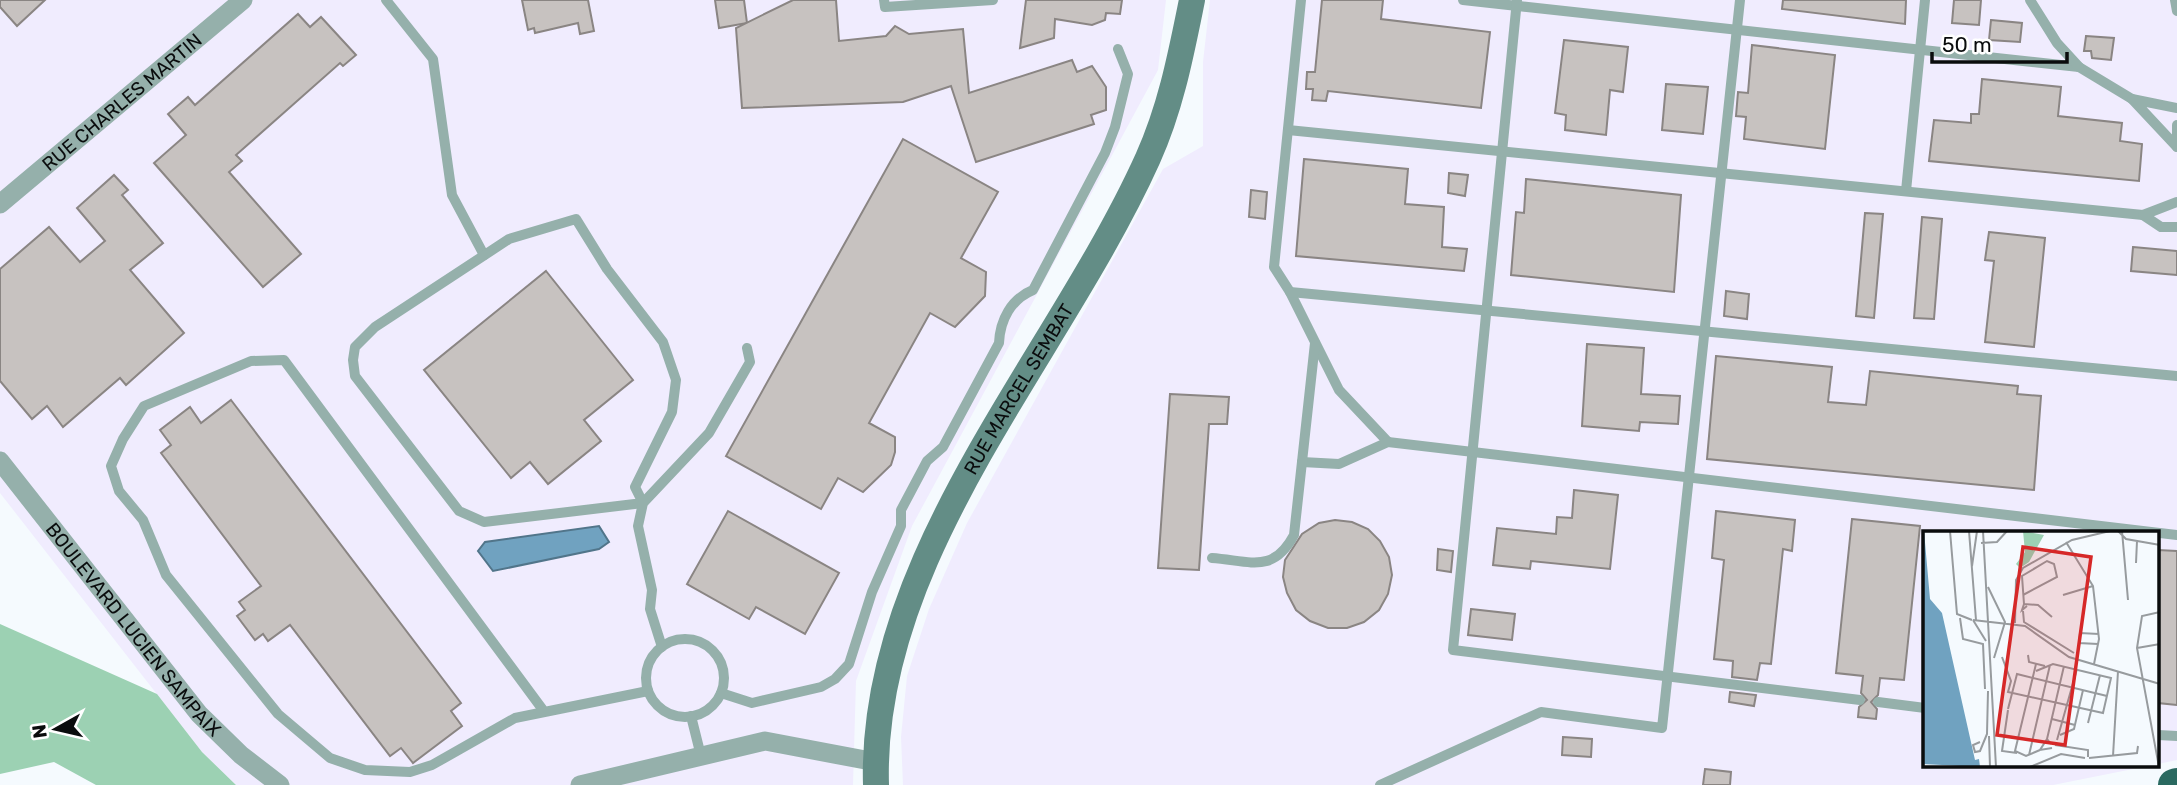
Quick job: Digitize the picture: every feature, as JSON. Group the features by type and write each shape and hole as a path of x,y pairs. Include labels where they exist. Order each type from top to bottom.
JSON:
{"main road":[{"name":"RUE MARCEL SEMBAT","path":"876,773 880,706 892,646 911,595 960,491 1148,158 1173,89 1192,0"}],"street":[{"name":"RUE CHARLES MARTIN","path":"0,204 243,0"},
{"name":"BOULEVARD LUCIEN SAMPAIX","path":"0,461 199,714 241,755 280,785"},
{"path":"579,785 765,741 876,773"}],"lane":[{"path":"386,0 433,60 452,195 484,255"},
{"path":"884,0 885,7 993,0"},
{"path":"1301,0 1274,267 1290,292 1339,390 1388,442"},
{"path":"1464,0 1517,3 1737,32 1919,47 2079,67"},
{"path":"1380,785 1541,712 1662,728 1740,0"},
{"path":"1906,191 1925,0"},
{"path":"2030,0 2057,43 2079,67 2132,99 2177,147"},
{"path":"2175,0 2177,11"},
{"path":"1517,3 1453,650 1860,700"},
{"path":"721,693 752,703 821,687 835,679 849,664 872,592 901,526 901,510 927,461 943,447 999,343 1000,327 1018,296 1033,290 1105,153 1115,128 1128,74 1118,49"},
{"path":"2132,99 2177,108"},
{"path":"2177,125 2177,147"},
{"path":"1288,130 2143,215 2177,202"},
{"path":"2143,215 2161,227 2177,228"},
{"path":"576,219 607,269 663,342 676,380 672,412 635,487 643,503 484,522 459,511 355,376 355,347 375,327 509,239 576,219"},
{"path":"1290,292 2177,376"},
{"path":"1212,558 1271,562 1284,554 1294,535 1315,342"},
{"path":"662,647 650,608 652,590 638,526 643,503 709,433 750,362 747,348"},
{"path":"543,710 284,360 251,361 144,406 123,439 111,466 119,491 143,520 166,575 278,714 330,758 365,770 410,772 432,765 515,718 543,710 648,691"},
{"path":"1302,462 1339,464 1388,442 2125,531"},
{"path":"685,639 708,646 722,667 721,693 713,704 691,716 665,711 648,691 648,667 662,647 685,639"},
{"path":"1878,702 1923,708"},
{"path":"691,716 701,756"}],"shaded area":[{"path":"0,0 1166,0 1158,70 912,526 856,681 853,785 236,785 202,752 0,493"},
{"path":"1210,0 2177,0 2177,760 2160,764 2160,531 1923,531 1923,768 2138,768 2053,785 903,785 901,737 907,676 929,609 967,523 1163,169 1203,146 1203,62"}],"green space":[{"path":"0,624 157,694 202,752 236,785 96,785 54,762 0,774"}],"water":[{"path":"599,526 609,542 599,549 493,571 478,551 485,542"}],"building":[{"path":"0,0 45,0 17,26 0,7"},
{"path":"522,0 588,0 594,31 580,34 578,23 535,33 534,28 528,30"},
{"path":"715,0 744,0 747,23 719,28"},
{"path":"793,0 836,0 839,41 886,36 895,26 909,34 963,29 969,93 1072,60 1077,72 1092,66 1106,87 1106,110 1091,115 1094,124 976,162 951,86 903,102 742,108 736,28"},
{"path":"1026,0 1122,0 1120,14 1106,13 1105,20 1092,25 1055,19 1054,38 1020,48"},
{"path":"1322,0 1383,0 1381,19 1490,32 1481,108 1328,91 1326,101 1312,100 1313,89 1306,89 1307,72 1315,72"},
{"path":"1783,0 1906,0 1905,24 1782,9"},
{"path":"1954,0 1981,0 1979,25 1952,23"},
{"path":"298,14 310,27 321,17 356,55 343,66 340,63 236,155 242,161 229,172 301,254 263,287 154,163 186,135 168,114 188,97 195,105"},
{"path":"1991,20 2022,23 2020,42 1989,40"},
{"path":"2086,36 2114,38 2111,60 2092,58 2091,51 2084,51"},
{"path":"1564,40 1628,47 1623,92 1610,90 1606,135 1565,130 1566,115 1555,113"},
{"path":"1752,45 1835,55 1825,149 1744,139 1746,117 1736,116 1738,92 1748,93"},
{"path":"1982,79 2061,87 2058,116 2122,123 2120,141 2142,144 2139,181 1929,161 1934,120 1971,123 1971,114 1979,114"},
{"path":"1666,84 1708,87 1703,134 1662,130"},
{"path":"903,139 998,192 961,258 986,272 985,296 955,327 930,313 869,423 895,437 895,452 891,465 863,492 838,478 821,509 726,456"},
{"path":"1304,159 1408,169 1405,204 1444,207 1442,247 1467,249 1464,271 1296,256"},
{"path":"1449,173 1468,175 1465,196 1448,193"},
{"path":"114,175 128,190 122,195 163,243 130,270 184,333 126,385 120,378 63,427 47,406 32,419 0,381 0,269 49,227 80,262 105,241 77,208"},
{"path":"1526,179 1681,195 1674,292 1511,275 1516,212 1524,213"},
{"path":"1251,190 1267,192 1265,219 1249,217"},
{"path":"1865,213 1883,214 1874,318 1856,316"},
{"path":"1922,217 1942,219 1934,319 1914,318"},
{"path":"1989,232 2045,238 2034,347 1985,342 1994,261 1985,260"},
{"path":"2133,247 2177,251 2177,275 2131,271"},
{"path":"546,271 633,380 584,420 601,441 548,484 530,462 511,478 424,370"},
{"path":"1726,291 1749,294 1747,319 1724,316"},
{"path":"1587,344 1644,348 1641,394 1680,396 1678,424 1640,422 1639,431 1582,426"},
{"path":"1716,356 1832,367 1828,402 1866,405 1870,371 2018,386 2017,394 2041,396 2034,490 1707,459"},
{"path":"1170,394 1229,397 1227,424 1209,424 1199,570 1158,568"},
{"path":"231,400 461,703 451,711 462,726 413,763 401,748 390,756 290,625 268,641 263,634 255,640 237,616 245,610 239,602 261,586 161,453 171,445 160,430 190,407 201,423"},
{"path":"1574,490 1618,495 1610,569 1531,561 1530,569 1493,565 1497,528 1556,534 1557,517 1572,518"},
{"path":"728,511 839,573 805,634 756,607 749,619 687,584"},
{"path":"1716,511 1795,520 1792,551 1783,549 1771,664 1760,663 1757,680 1732,677 1733,661 1714,659 1724,560 1712,558"},
{"path":"1852,519 1920,526 1904,680 1880,678 1878,695 1871,702 1877,709 1876,719 1858,717 1859,707 1867,700 1861,693 1863,676 1836,673"},
{"path":"1335,520 1352,522 1368,529 1380,541 1389,557 1392,575 1388,594 1379,610 1364,622 1347,628 1328,628 1310,621 1296,610 1287,593 1283,577 1285,560 1302,534 1319,523"},
{"path":"1438,549 1453,551 1451,572 1437,570"},
{"path":"2160,550 2177,551 2177,705 2160,703"},
{"path":"1471,609 1515,614 1512,640 1468,635"},
{"path":"1730,692 1756,695 1754,706 1729,702"},
{"path":"1563,737 1592,739 1591,757 1562,755"},
{"path":"1705,769 1731,772 1730,785 1703,785"}]}
